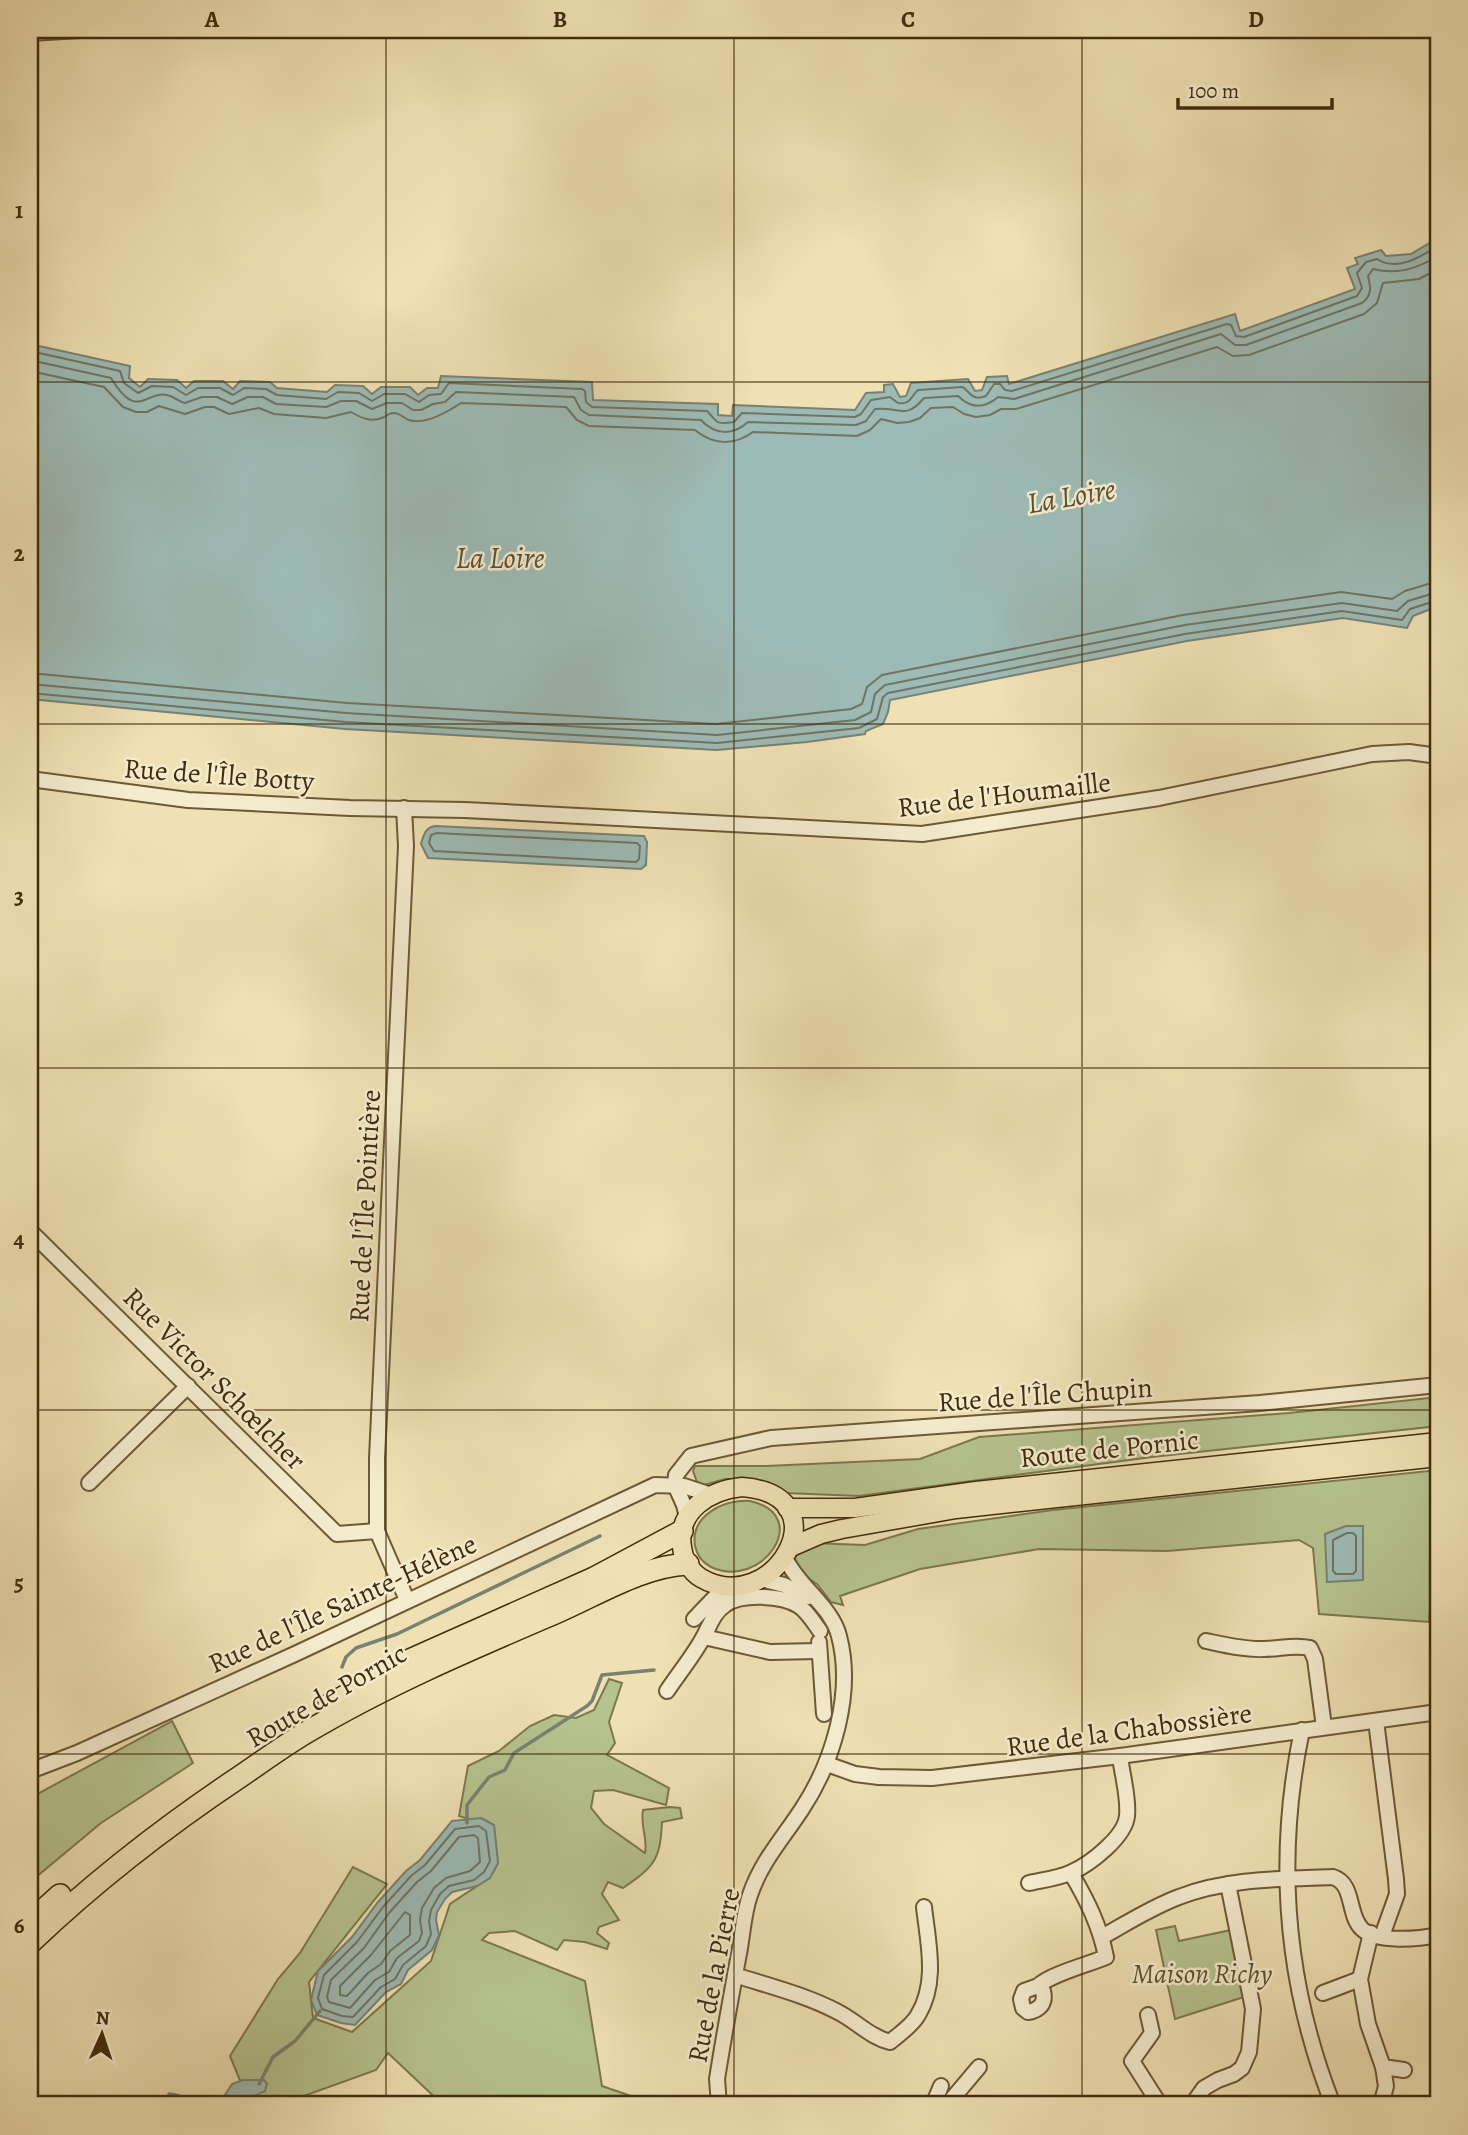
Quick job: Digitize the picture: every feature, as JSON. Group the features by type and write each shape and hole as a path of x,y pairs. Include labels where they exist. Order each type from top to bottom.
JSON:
{"highway":[{"name":"Route de Pornic","path":"30,1922 93,1867 160,1815 298,1723 412,1659 594,1578 684,1524"},
{"name":"Route de Pornic","path":"30,1943 103,1877 156,1835 306,1733 409,1677 629,1580 660,1569 695,1571"}],"main road":[{"name":"Route de Pornic","path":"787,1508 855,1508 976,1491 1438,1442"},
{"name":"Route de Pornic","path":"788,1553 808,1539 842,1529 956,1509 1438,1457"},
{"path":"732,1488 752,1488 774,1495 787,1508 793,1524 788,1553 774,1570 761,1579 733,1585 716,1583 695,1571 682,1552 684,1524 694,1508 711,1495 732,1488"}],"street":[{"path":"30,33 80,30"},
{"name":"Rue de l'Houmaille","path":"404,808 922,834 1159,797 1372,754 1409,752 1438,756"},
{"name":"Rue de l'Île Botty","path":"30,779 176,800 363,809 404,808"},
{"name":"Rue de l'Île Pointière","path":"404,808 406,846 377,1444 377,1531 407,1600"},
{"name":"Rue Victor Schœlcher","path":"31,1235 338,1534 377,1531"},
{"name":"Rue de l'Île Chupin","path":"675,1485 676,1475 691,1456 771,1438 1260,1403 1438,1385"},
{"path":"89,1483 188,1386"},
{"name":"Rue de l'Île Sainte-Hélène","path":"30,1771 77,1753 295,1654 655,1485 675,1485"},
{"path":"675,1485 711,1495"},
{"path":"675,1485 684,1505 684,1524"},
{"name":"Rue de la Pierre","path":"719,2105 717,2079 749,1899 759,1871 802,1810 827,1764 843,1691 842,1656 835,1625 794,1575 788,1553"},
{"path":"695,1571 704,1593 698,1615 733,1585"},
{"name":"Rue de la Pierre","path":"761,1579 794,1590 817,1602"},
{"path":"667,1691 704,1637 711,1620 724,1605 739,1599 773,1597 789,1601 807,1614 820,1631 818,1651 824,1714"},
{"path":"820,1631 835,1625"},
{"path":"704,1637 770,1653 818,1651"},
{"path":"1206,1641 1236,1648 1264,1649 1299,1645 1310,1648 1315,1659 1324,1727"},
{"name":"Rue de la Chabossière","path":"827,1764 855,1774 932,1778 1120,1756 1438,1712"},
{"path":"1376,1721 1397,1894 1376,1934 1360,1979 1368,2024 1383,2067 1386,2086 1381,2105"},
{"path":"1302,1730 1288,1817 1289,1940 1300,2001 1333,2105"},
{"path":"1030,1883 1072,1873 1108,1847 1125,1825 1128,1814 1120,1756"},
{"path":"1038,1986 1047,1977 1070,1972 1106,1957 1102,1937 1090,1906 1072,1873"},
{"path":"1102,1937 1178,1897 1228,1884 1333,1877 1345,1885 1359,1926 1365,1931 1393,1939 1438,1935"},
{"path":"1192,2105 1204,2088 1242,2068 1249,2052 1253,2009 1228,1884"},
{"path":"735,1975 841,2013 881,2040 890,2042 917,2018 926,1998 931,1967 924,1907"},
{"path":"1323,1993 1360,1979"},
{"path":"1149,2015 1152,2033 1132,2061 1160,2105"},
{"path":"953,2105 952,2099 979,2067"},
{"path":"1383,2067 1404,2070"},
{"path":"933,2105 941,2087"}],"green space":[{"path":"1438,1397 1438,1426 1152,1457 859,1496 785,1493 769,1483 747,1479 725,1479 704,1485 697,1482 693,1471 695,1466 766,1466 920,1459 979,1437 1289,1413"},
{"path":"1438,1470 1438,1527 1435,1527 1429,1622 1319,1614 1313,1548 1299,1540 1167,1551 1039,1549 920,1569 840,1596 843,1605 831,1602 817,1584 799,1572 795,1559 797,1552 811,1543 865,1545 918,1529 1053,1510"},
{"path":"750,1501 769,1509 778,1521 779,1534 774,1548 763,1560 748,1569 730,1572 711,1567 697,1553 695,1535 698,1526 711,1511 720,1506"},
{"path":"609,1679 622,1683 609,1722 615,1743 607,1755 669,1788 666,1805 613,1790 594,1791 591,1808 604,1824 645,1853 643,1810 680,1808 682,1818 662,1822 657,1854 642,1874 623,1888 608,1882 602,1894 619,1920 599,1927 597,1933 609,1943 607,1949 585,1942 564,1940 557,1950 515,1931 489,1933 482,1940 585,1981 602,2086 657,2105 443,2105 388,2053 376,2070 279,2105 250,2105 230,2056 278,1979 300,1953 353,1867 387,1884 309,1982 313,2018 352,2032 431,1961 450,1904 489,1878 498,1863 494,1827 459,1816 468,1766 499,1751 530,1726 554,1715 576,1718 594,1710"},
{"path":"172,1721 193,1763 101,1823 30,1882 30,1798"},
{"name":"Maison Richy","path":"1175,1926 1179,1941 1231,1930 1247,1996 1175,2019 1156,1930"}],"water":[{"name":"La Loire","path":"1438,238 1438,606 1413,616 1407,628 1343,618 1187,641 890,700 883,724 866,731 865,734 717,750 345,729 30,699 30,344 130,366 129,378 140,387 148,379 177,380 186,388 194,381 223,381 233,389 240,381 270,382 277,388 327,392 335,385 363,386 372,394 381,387 410,387 418,395 427,388 438,388 441,376 592,382 593,400 718,404 718,415 732,416 733,405 855,410 866,393 884,392 884,385 893,384 900,397 906,396 911,383 968,379 975,391 982,390 987,377 1007,376 1009,384 1235,314 1240,331 1355,289 1347,268 1358,264 1355,258 1381,250 1386,256 1411,254"},
{"path":"435,826 644,836 647,842 646,865 641,869 428,858 421,844 427,830"},
{"path":"1346,1526 1363,1526 1363,1580 1327,1582 1325,1534"},
{"path":"481,1818 494,1825 498,1863 490,1878 477,1886 452,1892 445,1899 437,1912 439,1935 432,1950 408,1970 401,1984 386,1992 355,2025 317,2015 311,2000 318,1971 352,1937 378,1902 406,1871 420,1860 452,1821"},
{"path":"243,2080 264,2080 267,2084 265,2091 254,2096 250,2103 209,2105 212,2100 223,2098 232,2084"}],"waterway":[{"path":"342,1667 346,1657 356,1648 397,1634 600,1536"},
{"path":"467,1823 467,1805 489,1777 505,1770 514,1753 587,1706 592,1701 602,1675 654,1670"},
{"path":"259,2084 273,2057 295,2041 320,2011"},
{"path":"169,2094 180,2096 186,2105"}]}
